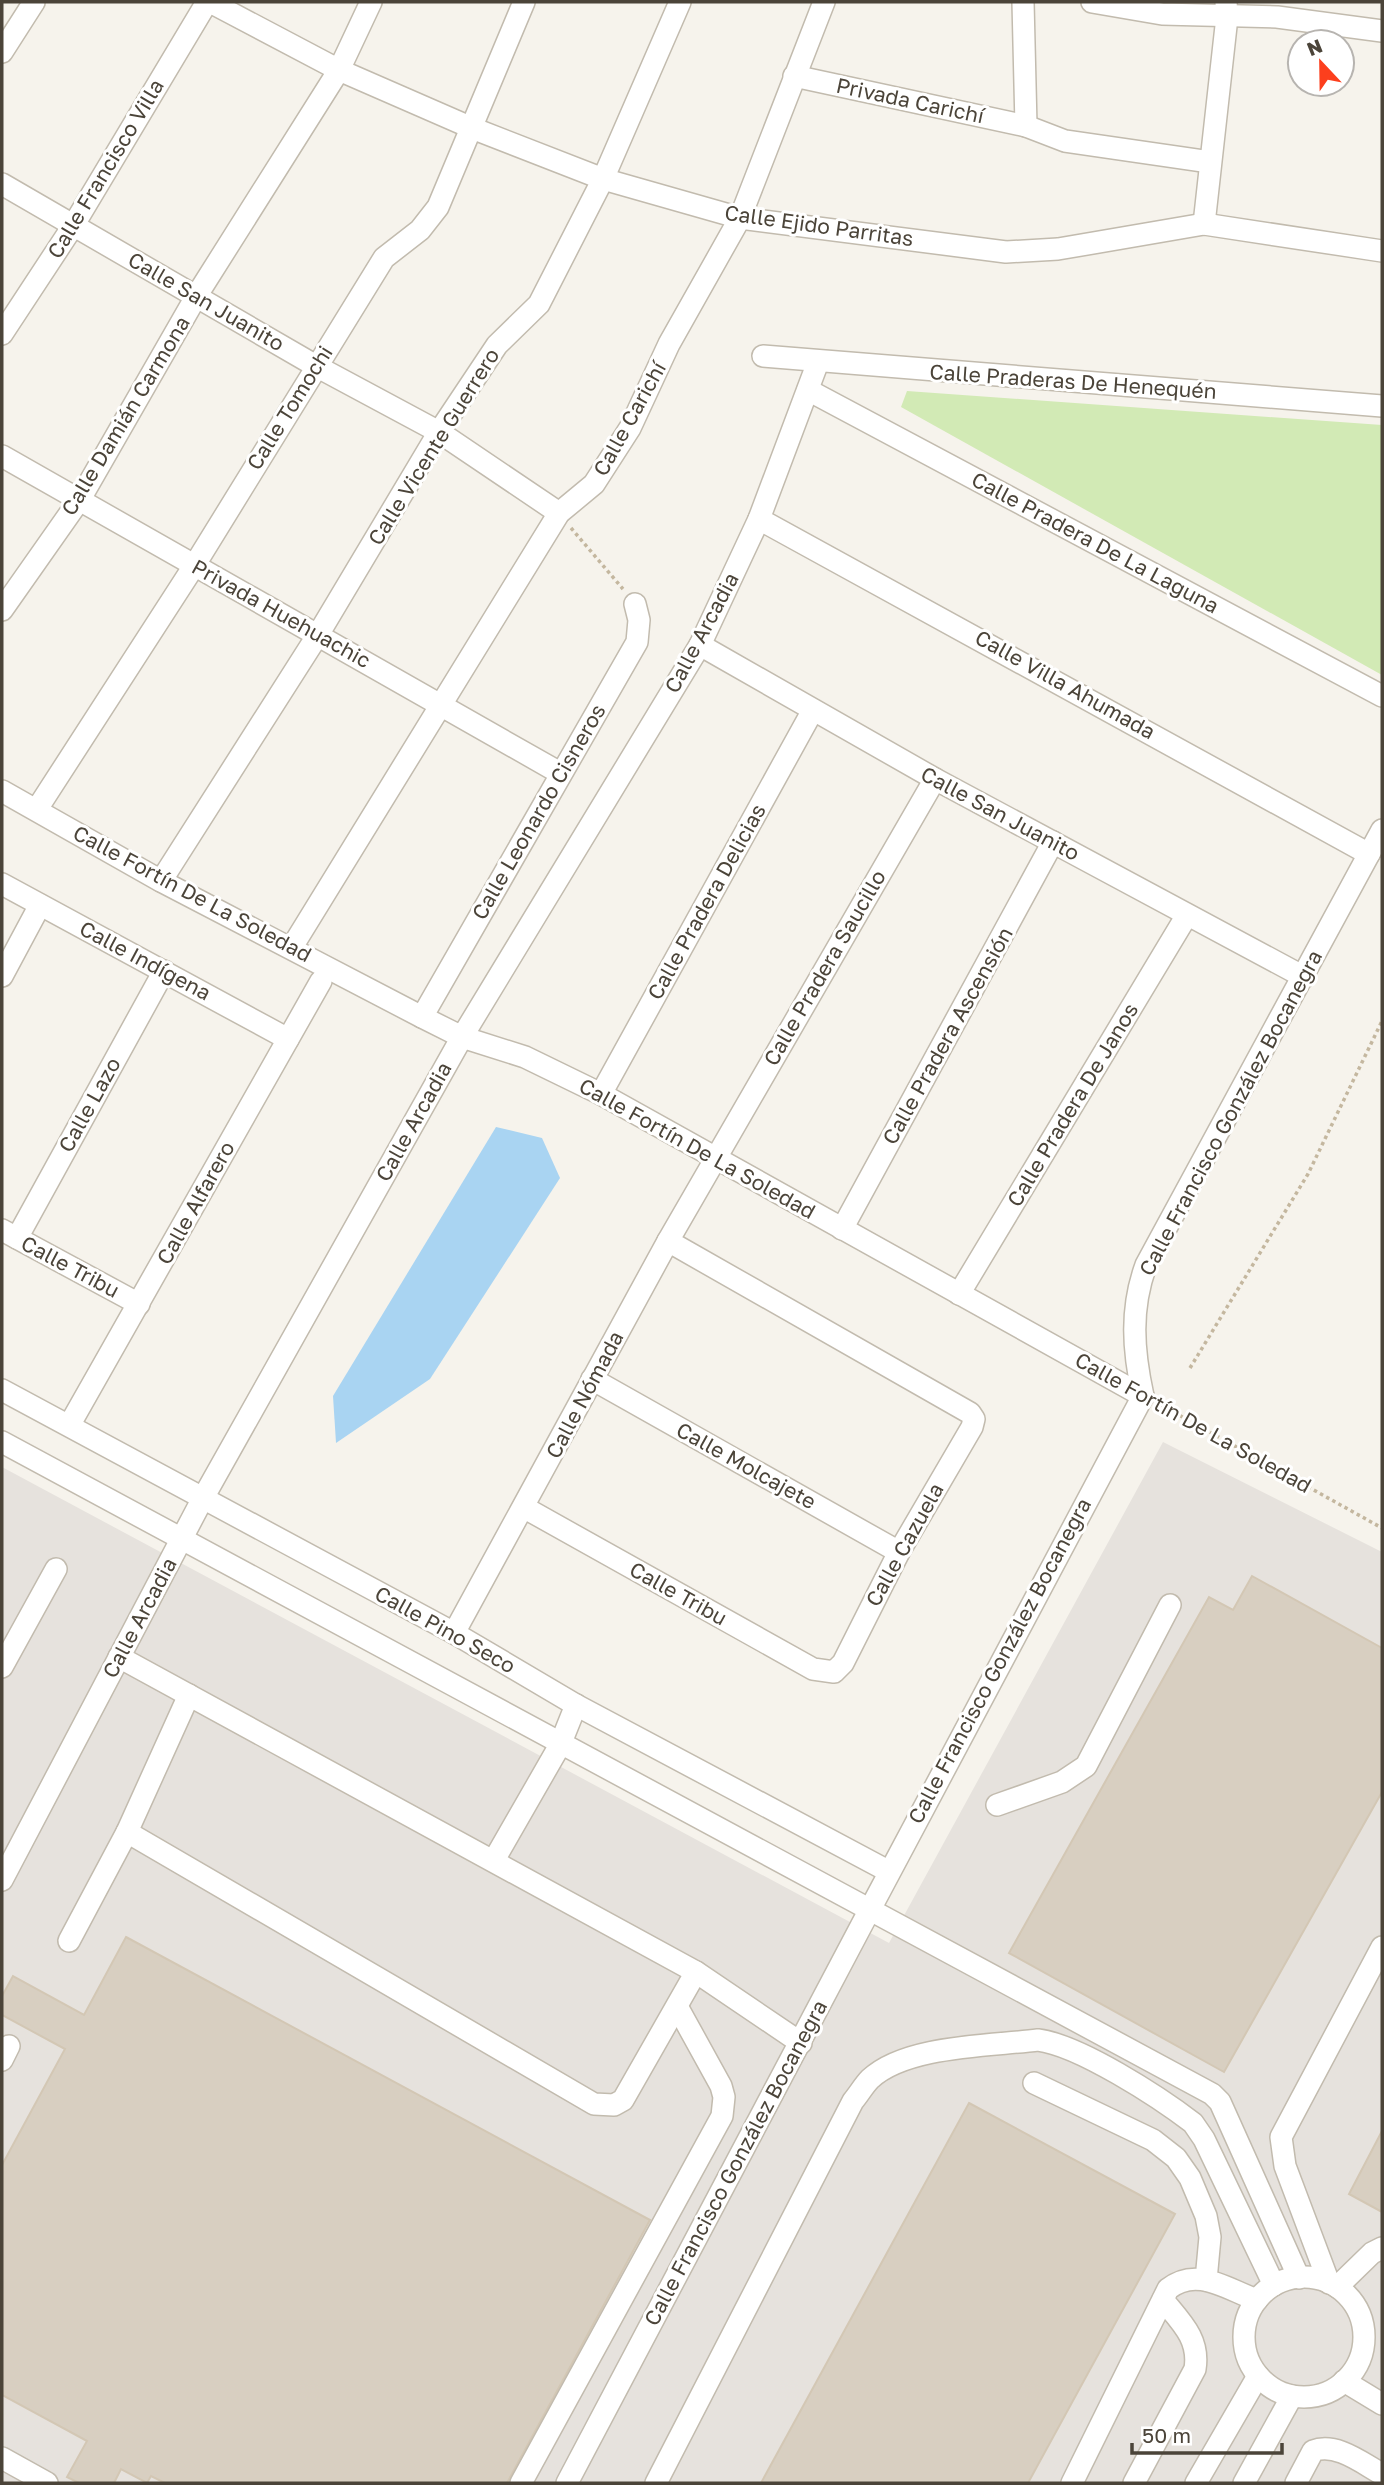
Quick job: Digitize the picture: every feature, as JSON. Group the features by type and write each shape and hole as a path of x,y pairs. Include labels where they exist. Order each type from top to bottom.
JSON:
{"street":[{"path":"2,52 34,2"},
{"name":"Calle Ejido Parritas","path":"209,2 339,70 472,128 603,179 740,218 1006,252 1058,249 1205,223 1382,251"},
{"name":"Calle Francisco Villa","path":"2,334 73,226 209,2"},
{"name":"Calle Damián Carmona","path":"2,610 80,499 197,295 339,70 371,2"},
{"name":"Calle Tomochi","path":"37,809 194,566 384,258 420,230 438,207 524,2"},
{"name":"Calle Vicente Guerrero","path":"161,881 319,633 439,432 497,345 539,304 603,179 680,2"},
{"name":"Calle Carichí","path":"292,947 559,513 594,484 630,428 670,344 740,218 824,2"},
{"path":"1023,2 1026,126"},
{"path":"1092,2 1162,14 1227,9 1382,31"},
{"path":"1205,223 1227,9"},
{"name":"Privada Carichí","path":"794,76 1026,126 1065,141 1210,162"},
{"name":"Calle San Juanito","path":"2,184 316,366 439,432 559,513"},
{"name":"Calle Praderas De Henequén","path":"763,356 1382,406"},
{"name":"Calle Arcadia","path":"2,1880 203,1498 462,1037 700,645 759,519 818,362"},
{"name":"Calle Pradera De La Laguna","path":"808,390 1382,696"},
{"name":"Privada Huehuachic","path":"2,456 194,566 319,633 561,773"},
{"name":"Calle Villa Ahumada","path":"759,519 1369,854"},
{"name":"Calle Leonardo Cisneros","path":"422,1017 637,642 639,620 635,604"},
{"name":"Calle San Juanito","path":"700,645 935,779 1304,977"},
{"name":"Calle Pradera Delicias","path":"601,1094 813,710"},
{"name":"Calle Pradera Saucillo","path":"715,1157 935,779"},
{"name":"Calle Fortín De La Soledad","path":"2,791 161,881 422,1017 462,1037 525,1057 601,1094 1143,1396"},
{"name":"Calle Francisco González Bocanegra","path":"566,2483 801,2043 888,1871 1143,1396 1136,1365 1134,1316 1146,1265 1382,830"},
{"name":"Calle Pradera Ascensión","path":"842,1229 1054,842"},
{"name":"Calle Indígena","path":"2,884 288,1039"},
{"path":"2,976 40,905"},
{"name":"Calle Pradera De Janos","path":"959,1294 1187,915"},
{"name":"Calle Lazo","path":"9,1234 164,971"},
{"name":"Calle Alfarero","path":"70,1424 321,981"},
{"name":"Calle Nómada","path":"454,1633 525,1508 715,1157"},
{"name":"Calle Tribu","path":"9,1234 139,1304"},
{"name":"Calle Cazuela","path":"668,1241 973,1416 972,1427 899,1552 843,1663 834,1672"},
{"name":"Calle Molcajete","path":"592,1380 899,1552"},
{"name":"Calle Pino Seco","path":"2,1390 70,1424 454,1633 576,1705 888,1871"},
{"path":"2,1442 868,1911 1106,2034 1212,2094 1220,2102 1299,2277"},
{"name":"Calle Tribu","path":"525,1508 813,1669 834,1672"},
{"path":"2,1667 56,1569"},
{"path":"997,1805 1062,1782 1086,1766 1170,1605"},
{"path":"120,1657 696,1972 801,2043"},
{"path":"69,1941 127,1832 189,1695"},
{"path":"494,1860 561,1745 576,1705"},
{"path":"127,1832 594,2104 614,2105 623,2100 678,2008 696,1972"},
{"path":"1333,2285 1285,2166 1281,2137 1382,1948"},
{"path":"521,2483 722,2116 724,2097 721,2086 678,2008"},
{"path":"656,2483 853,2101 870,2079 895,2063 930,2053 1038,2040 1055,2042 1082,2055 1193,2123 1204,2139 1274,2285"},
{"path":"1034,2083 1153,2140 1175,2158 1190,2178 1206,2216 1210,2237 1206,2280"},
{"path":"1333,2285 1382,2248"},
{"path":"1299,2277 1333,2285 1347,2295 1373,2348 1360,2358 1344,2381 1320,2394 1292,2396 1268,2385 1251,2365 1244,2340 1249,2314 1257,2301 1274,2285 1299,2277"},
{"path":"1072,2483 1168,2289 1186,2278 1206,2280 1257,2301"},
{"path":"1134,2483 1195,2369 1197,2358 1192,2337 1163,2300"},
{"path":"1196,2483 1258,2376"},
{"path":"1344,2381 1382,2404"},
{"path":"1244,2483 1292,2396"},
{"path":"1296,2483 1313,2451 1320,2449 1333,2448 1375,2476"},
{"path":"2,2458 46,2483"}],"path":[{"path":"559,513 635,604"},
{"path":"1191,1368 1308,1174 1382,1021"},
{"name":"Calle Fortín De La Soledad","path":"1143,1396 1382,1528"}],"shaded area":[{"path":"1163,1442 1382,1552 1382,2483 2,2483 2,1467 889,1943"}],"green space":[{"path":"907,391 1382,425 1382,675 901,407"}],"water":[{"path":"496,1127 542,1138 560,1178 430,1379 336,1443 333,1396"}],"building":[{"path":"1252,1576 1382,1648 1382,1792 1224,2072 1009,1953 1209,1597 1233,1610"},
{"path":"126,1937 650,2220 507,2483 165,2483 151,2476 147,2483 121,2469 114,2483 79,2483 67,2477 87,2441 2,2395 2,2165 65,2049 2,2015 2,1996 13,1976 84,2015"},
{"path":"969,2103 1175,2214 1028,2483 761,2483"},
{"path":"1382,2131 1382,2212 1349,2194"}]}
